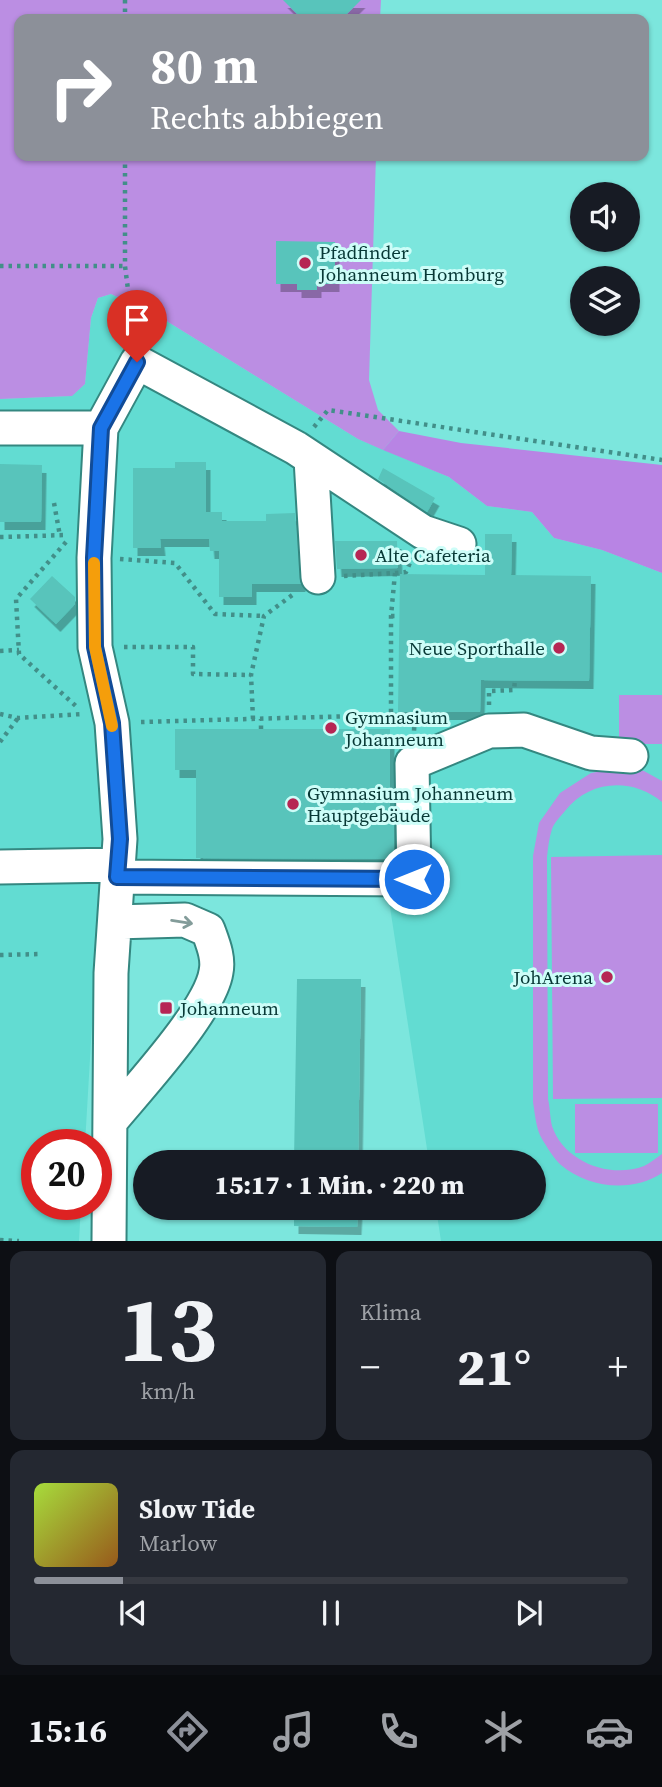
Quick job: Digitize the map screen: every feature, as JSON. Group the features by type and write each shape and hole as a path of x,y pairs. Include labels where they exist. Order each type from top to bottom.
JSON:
{"street":[{"path":"109,1241 111,973 120,839 112,723 95,647 94,558 101,428 137,362 304,454 423,532 459,544"},
{"path":"0,428 101,428"},
{"path":"304,454 318,577"},
{"path":"0,867 414,879 412,763 489,731 524,730 591,753 631,755"},
{"path":"110,1122 197,1015 210,992 216,971 215,950 208,930 185,920 114,922"}],"path":[{"path":"125,161 125,266 137,362"},
{"path":"0,266 125,266"},
{"path":"304,454 328,410 662,460"},
{"path":"54,503 60,536"},
{"path":"0,537 72,534 16,598 19,653 84,714 18,718 0,714"},
{"path":"94,558 175,563 215,614 264,616 318,577 391,571 395,573 391,616 391,715"},
{"path":"391,616 399,615"},
{"path":"253,719 251,675 264,616"},
{"path":"95,647 193,647 193,674 251,675"},
{"path":"0,651 19,650"},
{"path":"112,723 391,715 436,718"},
{"path":"412,763 415,715"},
{"path":"0,742 18,718"},
{"path":"261,719 261,729"},
{"path":"0,955 41,954"},
{"path":"0,1240 19,1241"}],"shaded area":[{"path":"0,0 381,0 380,14 14,14 14,161 376,161 369,380 378,410 399,431 383,450 358,439 160,317 111,294 98,298 91,318 85,384 72,396 0,399"},
{"name":"Gymnasium Johanneum","path":"111,294 160,317 358,439 449,477 487,506 532,512 554,538 602,550 662,573 662,1241 441,1241 438,1220 546,1220 546,1150 427,1150 386,881 100,888 86,1129 21,1129 21,1220 80,1220 79,1241 0,1241 0,399 71,396 85,384 91,318 98,298"},
{"path":"399,431 461,443 662,465 662,573 602,550 554,538 532,512 487,506 449,477 383,450"},
{"path":"619,695 662,695 662,744 619,744"},
{"path":"625,767 644,771 662,781 662,802 650,794 624,786 598,788 586,793 554,824 547,857 548,1099 552,1126 558,1139 577,1158 603,1169 644,1166 662,1154 662,1173 637,1183 610,1185 584,1179 561,1165 542,1139 537,1126 533,1102 533,856 539,823 560,793 591,773"},
{"name":"JohArena","path":"662,855 662,1098 553,1099 551,857"},
{"path":"575,1104 658,1104 658,1153 575,1153"}],"building":[{"path":"283,0 361,0 347,14 297,14"},
{"name":"Pfadfinder Johanneum Homburg","path":"276,241 335,242 335,284 317,284 317,290 297,290 297,284 276,284"},
{"path":"175,462 206,462 206,512 222,512 222,521 266,521 266,514 295,513 301,584 252,584 252,597 219,597 219,551 210,551 209,539 160,539 161,548 133,548 133,468 175,468"},
{"path":"0,464 42,465 41,522 0,522"},
{"path":"383,468 435,498 427,512 378,479"},
{"path":"485,534 512,534 511,575 591,576 589,681 481,680 480,712 398,712 400,574 485,575"},
{"name":"Alte Cafeteria","path":"335,541 397,541 398,568 337,569"},
{"path":"52,576 75,597 75,604 56,624 30,599"},
{"name":"Gymnasium Johanneum Hauptgebäude","path":"175,729 390,729 390,814 394,814 394,859 196,858 196,770 175,770"},
{"path":"297,979 361,979 358,1150 294,1150"},
{"path":"294,1220 357,1220 357,1227 294,1226"}],"slow traffic":[{"path":"94,563 95,647 112,726"}],"place":[{"name":"Pfadfinder Johanneum Homburg","path":"305,263"},
{"name":"Alte Cafeteria","path":"361,555"},
{"name":"Neue Sporthalle","path":"559,648"},
{"name":"Gymnasium Johanneum","path":"331,728"},
{"name":"Gymnasium Johanneum Hauptgebäude","path":"293,804"},
{"name":"JohArena","path":"607,977"},
{"name":"Johanneum","path":"166,1008"}],"route":[{"path":"137,362 101,428 94,558 95,647 112,723 120,839 117,877 414,879"}]}
